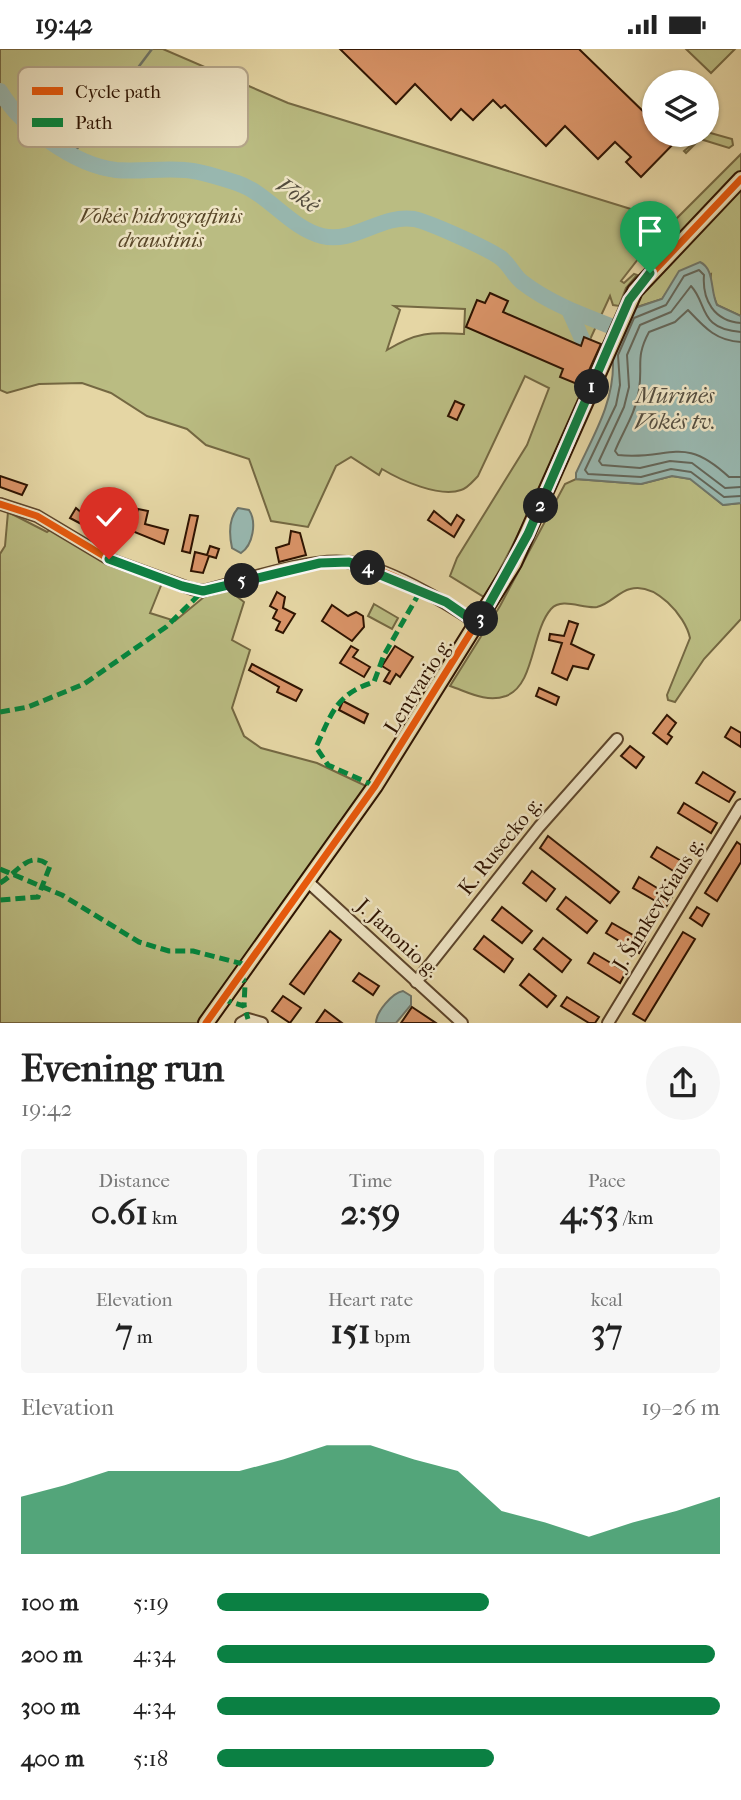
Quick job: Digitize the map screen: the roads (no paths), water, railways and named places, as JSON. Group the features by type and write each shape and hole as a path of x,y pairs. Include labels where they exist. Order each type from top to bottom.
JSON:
{"main road":[{"name":"Lentvario g.","path":"206,1023 375,786 478,624 528,534 629,300 650,273 741,179"}],"street":[{"path":"0,504 37,516 109,559 192,589 203,591 320,563 349,562 446,602 478,624"},
{"name":"K. Rusecko g.","path":"416,982 539,827 617,739"},
{"name":"J. Šimkevičiaus g.","path":"608,1023 741,805"},
{"name":"J. Janonio g.","path":"307,881 416,982 449,1019 462,1023"},
{"path":"242,1023 248,1019 262,1023"}],"water":[{"name":"Mūrinės Vokės tv.","path":"700,262 705,265 710,275 717,305 741,316 741,503 723,505 690,479 672,476 641,484 576,479 576,473 606,405 613,362 608,359 629,310 662,299 679,271"},
{"path":"238,508 249,510 253,521 251,539 241,553 232,548 230,537 231,522"},
{"path":"403,991 411,996 411,1005 396,1023 376,1023 385,1004"}],"waterway":[{"path":"138,67 152,49"},
{"name":"Vokė","path":"0,91 18,114"},
{"name":"Vokė","path":"58,147 100,167 133,171 185,170 237,183 259,194 300,226 322,236 345,236 402,219 422,221 494,254 504,261 522,282 543,296 613,327"},
{"path":"73,154 78,147"},
{"path":"569,310 583,341"}],"park label":[{"name":"Vokės hidrografinis draustinis","path":"161,228"}]}
